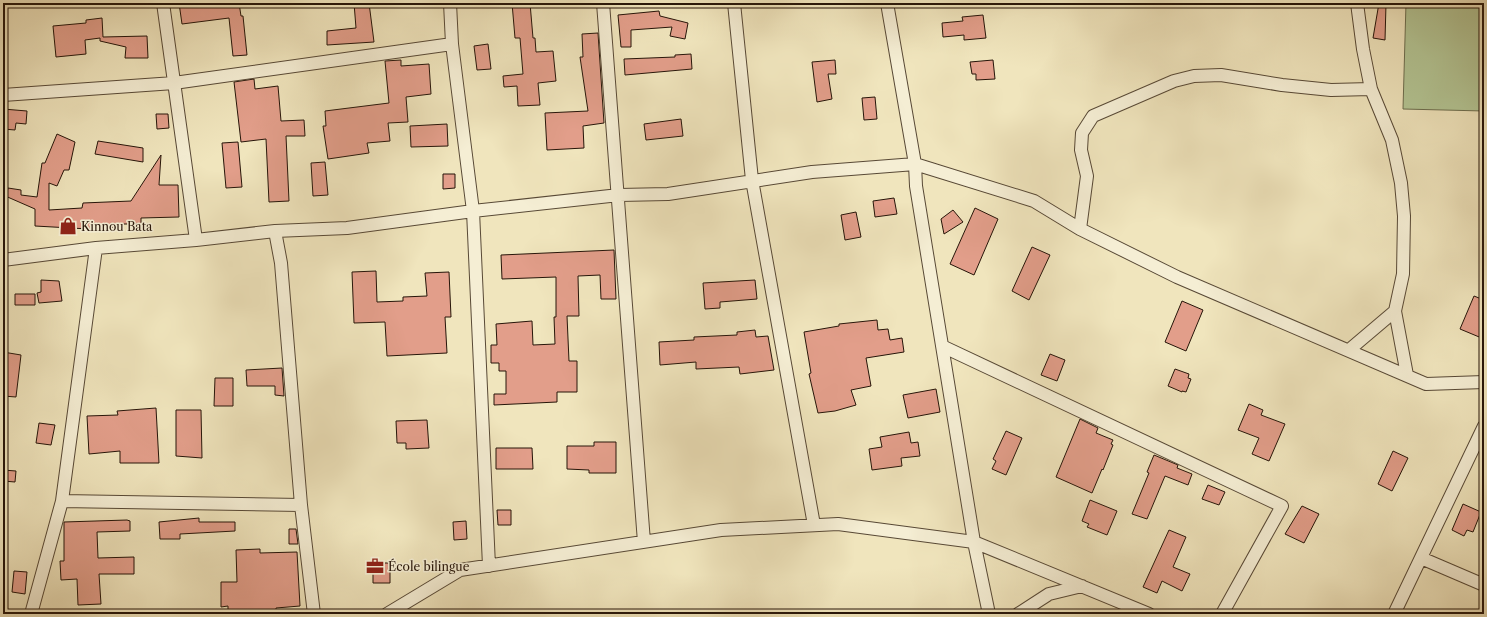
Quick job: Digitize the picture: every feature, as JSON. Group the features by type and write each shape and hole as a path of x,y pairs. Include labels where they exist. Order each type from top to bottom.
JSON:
{"street":[{"path":"163,3 196,240"},
{"path":"450,3 452,44 473,211 489,566"},
{"path":"603,3 619,195 644,542"},
{"path":"734,3 752,180 814,525"},
{"path":"887,3 915,164 916,186 944,347 974,542 989,614"},
{"path":"1358,3 1363,49 1371,89 1392,140 1401,183 1404,216 1403,274 1395,311 1407,375"},
{"path":"3,95 174,84 452,44"},
{"path":"1080,229 1087,176 1081,150 1082,133 1093,116 1174,81 1194,76 1222,75 1282,85 1332,90 1371,89"},
{"path":"3,260 96,248 196,240 275,231 347,228 473,211 619,195 668,194 812,172 915,164 1034,201 1080,229 1177,277 1426,384 1484,382"},
{"path":"275,231 281,263 301,505 314,614"},
{"path":"31,614 62,501 96,248"},
{"path":"1349,350 1395,311"},
{"path":"944,347 1282,506 1222,614"},
{"path":"1394,614 1484,426"},
{"path":"62,501 301,505"},
{"path":"387,614 460,570 721,530 838,524 974,542 1149,614"},
{"path":"1421,558 1484,585"},
{"path":"1018,614 1049,594 1082,586"}],"green space":[{"path":"1406,3 1484,3 1484,111 1403,109"}],"building":[{"path":"179,3 239,3 241,16 243,16 247,55 233,56 229,18 182,24"},
{"path":"354,3 369,3 374,42 327,45 327,31 356,28"},
{"path":"512,3 530,3 533,38 535,38 536,52 553,51 556,81 538,83 540,105 518,106 517,86 504,87 503,76 523,74 520,38 515,38"},
{"path":"1379,3 1386,4 1385,40 1373,38"},
{"path":"659,11 660,16 688,23 685,39 670,36 672,27 631,30 631,47 621,47 618,15"},
{"path":"983,15 986,38 964,40 964,35 943,37 942,23 963,21 962,17"},
{"path":"102,18 103,37 147,36 148,58 125,58 126,47 100,41 100,38 85,40 86,54 56,57 53,26 86,23 86,20"},
{"path":"598,33 604,123 583,126 584,148 547,150 545,113 588,111 580,57 583,57 582,34"},
{"path":"488,44 491,69 477,70 474,46"},
{"path":"691,54 692,69 625,75 624,59 675,57 675,55"},
{"path":"401,60 401,66 429,64 431,94 406,97 408,122 388,123 390,141 367,143 369,153 328,159 323,126 326,126 325,111 389,103 385,61"},
{"path":"835,60 836,74 828,74 832,99 817,102 812,62"},
{"path":"993,60 995,79 976,80 976,74 972,74 970,62"},
{"path":"254,79 255,89 278,86 281,121 304,120 305,136 286,136 289,201 269,202 266,139 241,142 234,82"},
{"path":"875,97 877,119 864,120 862,98"},
{"path":"3,109 27,111 26,124 16,123 15,130 3,129"},
{"path":"156,114 168,114 169,128 157,129"},
{"path":"681,119 683,136 646,140 644,124"},
{"path":"447,124 448,146 411,147 410,126"},
{"path":"57,134 75,142 69,170 64,170 57,186 49,183 49,210 82,208 83,203 131,201 161,155 159,185 178,185 179,217 141,218 141,224 118,224 118,227 89,229 35,226 35,209 3,195 4,193 7,193 8,188 21,190 21,195 37,197 42,163 45,163"},
{"path":"98,141 143,148 143,162 95,154"},
{"path":"238,142 242,187 226,188 222,143"},
{"path":"325,162 328,195 313,196 311,163"},
{"path":"443,174 455,174 455,188 443,189"},
{"path":"894,198 897,214 875,217 873,201"},
{"path":"975,208 998,219 974,275 950,264"},
{"path":"953,210 963,222 944,234 941,219"},
{"path":"856,212 861,237 845,240 841,215"},
{"path":"1032,247 1050,255 1029,300 1012,291"},
{"path":"614,250 616,299 601,299 600,275 578,276 579,316 567,316 569,361 577,361 577,392 557,392 557,402 494,405 494,394 506,394 506,371 499,371 499,363 491,363 491,345 497,345 496,324 532,321 533,345 555,344 554,317 556,317 556,277 502,279 501,255"},
{"path":"376,271 377,302 403,301 403,297 427,296 425,273 449,272 451,317 445,317 447,353 387,356 385,322 354,323 352,272"},
{"path":"41,280 59,281 62,301 39,303 37,293 41,292"},
{"path":"755,280 757,299 720,302 720,308 705,309 703,283"},
{"path":"15,294 35,294 35,305 15,305"},
{"path":"1474,296 1484,300 1484,339 1460,329"},
{"path":"1182,301 1203,310 1186,351 1165,342"},
{"path":"877,320 878,330 888,329 890,340 902,338 904,352 866,358 871,386 851,390 856,405 835,411 818,413 809,374 811,373 804,332 839,326 839,324"},
{"path":"755,330 756,337 768,336 774,370 740,374 739,367 696,369 696,362 660,365 659,342 694,340 694,337 737,335 737,332"},
{"path":"3,352 21,355 16,397 3,396"},
{"path":"1050,354 1065,360 1057,381 1041,375"},
{"path":"282,368 284,396 275,395 275,386 247,386 246,370"},
{"path":"1175,369 1189,374 1188,378 1191,379 1186,392 1182,392 1168,386"},
{"path":"215,378 233,378 233,406 214,406"},
{"path":"936,389 940,412 908,418 903,395"},
{"path":"1249,404 1263,410 1261,415 1285,424 1269,461 1252,454 1259,438 1238,430"},
{"path":"156,408 159,463 120,463 120,451 89,454 87,416 118,415 117,411"},
{"path":"176,410 201,410 202,458 176,456"},
{"path":"1080,419 1098,428 1096,433 1113,440 1111,444 1113,445 1092,493 1056,477"},
{"path":"427,420 429,448 406,449 406,443 397,443 396,421"},
{"path":"39,423 55,425 51,445 36,443"},
{"path":"1006,431 1022,438 1006,475 992,469 996,461 993,459"},
{"path":"909,432 911,443 918,442 920,456 901,458 902,466 872,470 869,449 882,447 880,437"},
{"path":"594,442 616,442 616,473 589,473 589,470 567,469 567,446 594,446"},
{"path":"496,448 532,448 533,469 496,469"},
{"path":"1393,451 1408,458 1392,491 1378,484"},
{"path":"1154,455 1178,465 1177,468 1192,474 1188,485 1165,476 1147,519 1132,514 1149,473 1147,472"},
{"path":"3,470 16,471 15,482 3,481"},
{"path":"1208,485 1225,492 1219,505 1202,499"},
{"path":"1090,500 1117,511 1107,535 1087,527 1089,524 1082,521"},
{"path":"1463,504 1481,512 1473,532 1467,530 1464,536 1452,530"},
{"path":"1302,506 1319,514 1304,543 1285,534"},
{"path":"497,510 511,510 511,525 498,525"},
{"path":"199,518 199,522 235,522 235,531 180,534 180,539 160,539 159,522"},
{"path":"130,521 130,531 97,532 98,558 134,557 134,574 99,574 101,604 78,605 77,579 61,580 60,561 64,561 64,522"},
{"path":"466,521 467,539 454,540 453,522"},
{"path":"289,529 296,529 298,544 289,544"},
{"path":"1169,530 1186,537 1173,567 1190,574 1182,591 1162,581 1157,593 1143,587"},
{"path":"260,549 260,553 297,552 300,606 276,608 276,614 228,614 228,606 221,607 221,582 237,582 236,550"},
{"path":"373,563 390,563 390,583 373,583"},
{"path":"14,571 27,572 25,594 12,592"}],"place":[{"name":"Kinnou Bata","path":"68,226"},
{"name":"École bilingue","path":"375,566"}]}
